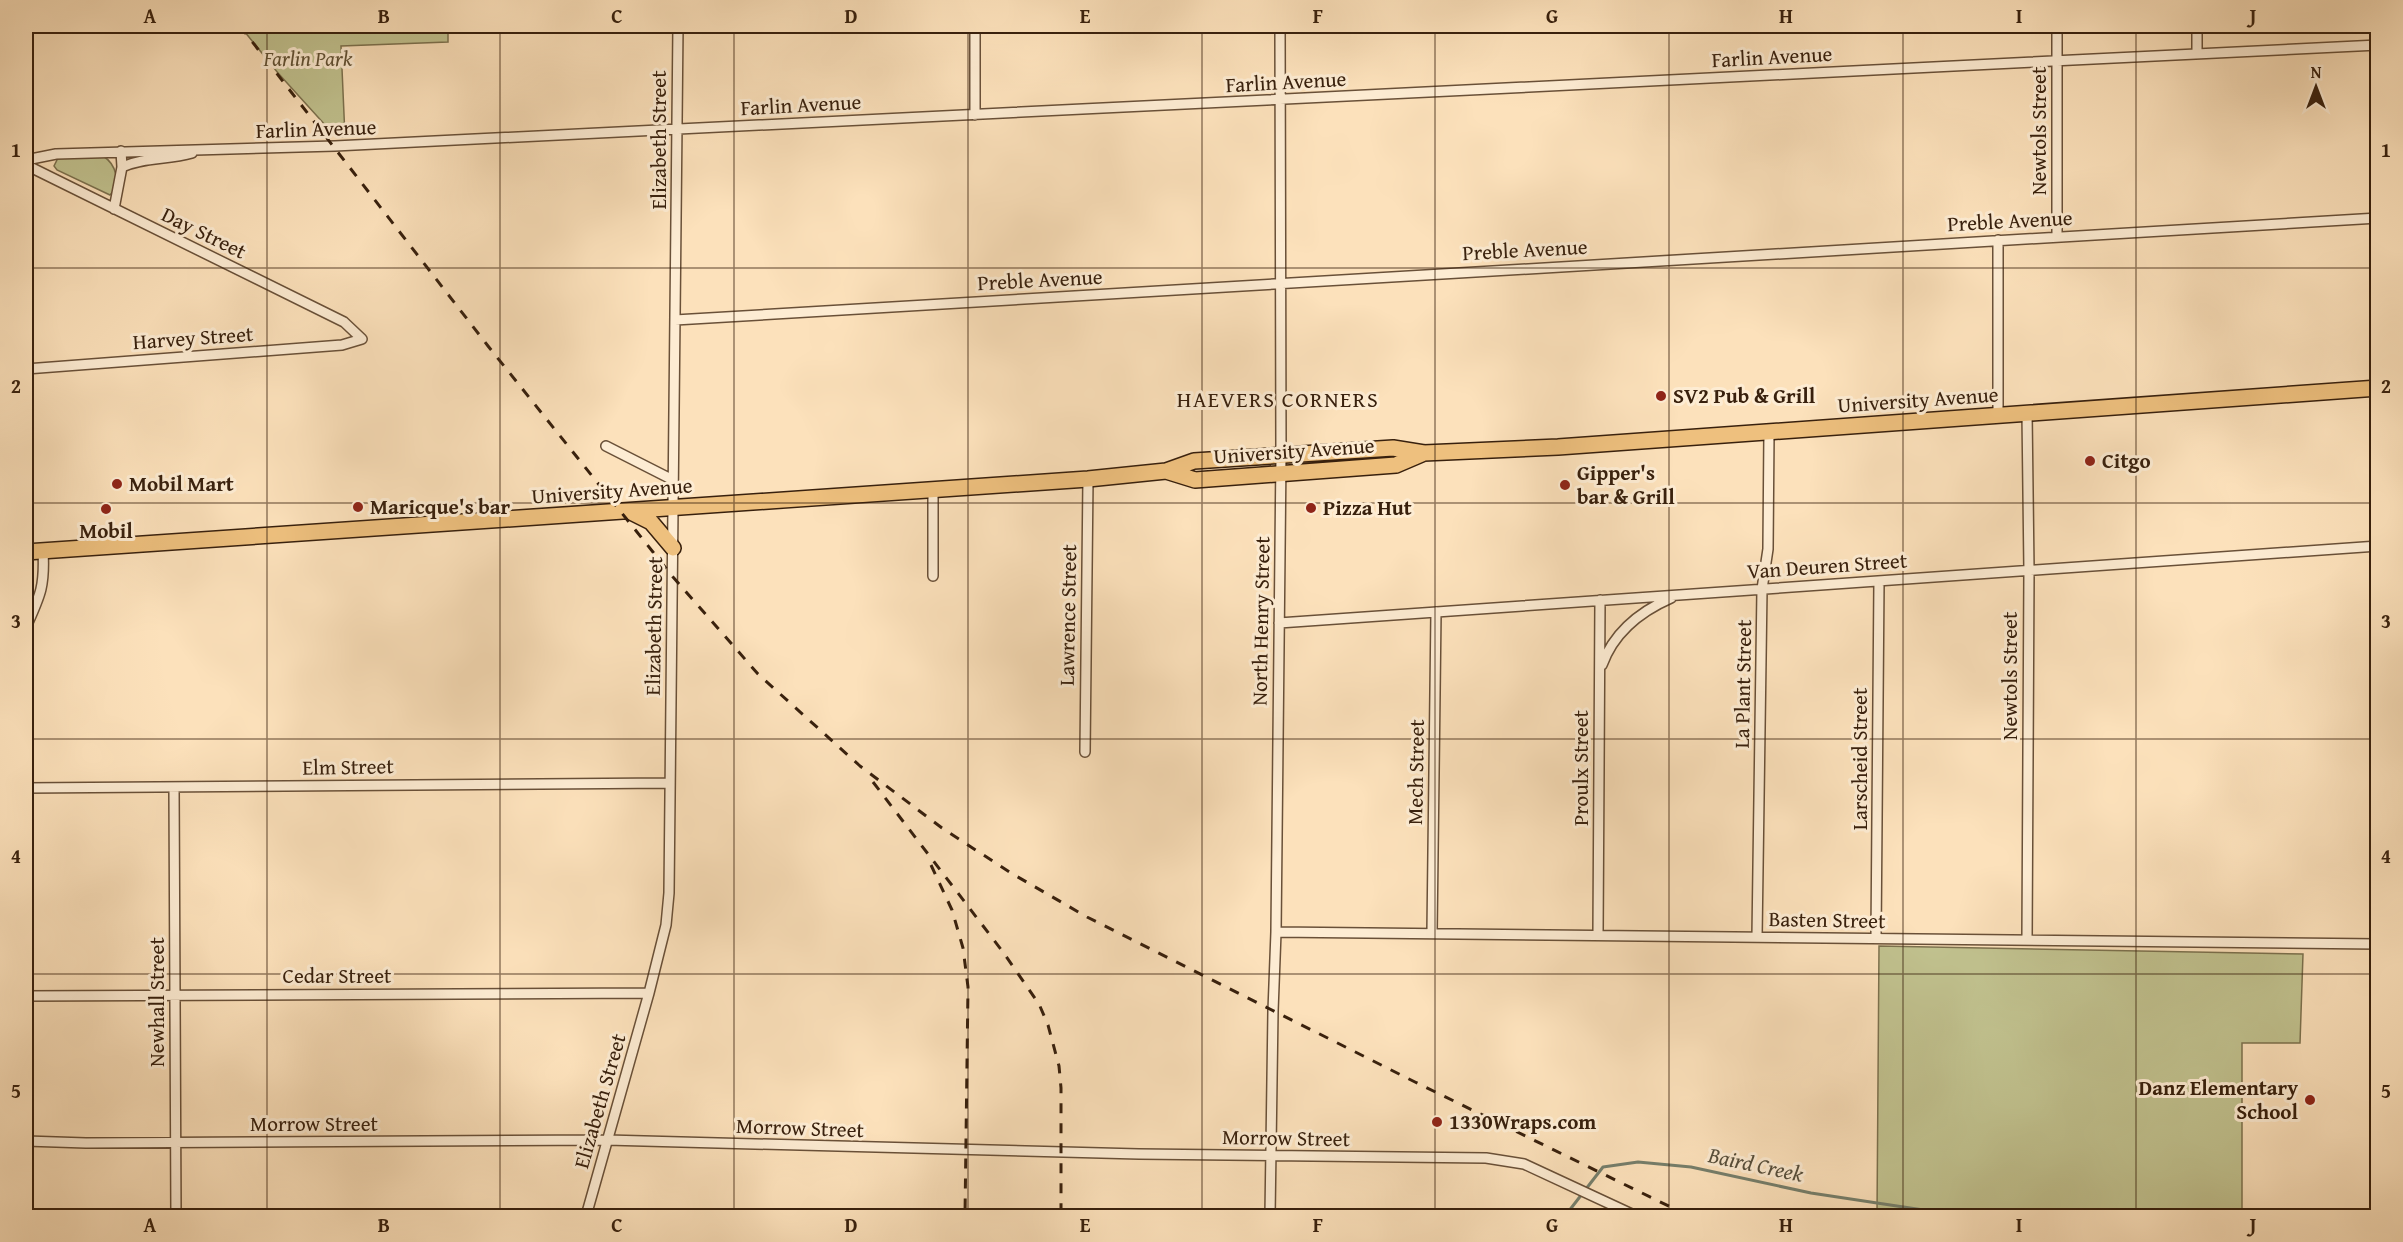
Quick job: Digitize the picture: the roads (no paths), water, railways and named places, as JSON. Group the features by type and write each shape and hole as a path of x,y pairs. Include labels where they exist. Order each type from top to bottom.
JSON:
{"main road":[{"name":"University Avenue","path":"26,552 1088,479 1166,471 1194,461 1393,448 1424,453 1769,432 2378,388"},
{"name":"University Avenue","path":"1166,471 1195,480 1396,465 1424,453"},
{"path":"629,510 651,522 674,548"}],"street":[{"name":"Elizabeth Street","path":"586,1216 649,993 666,925 669,894 678,26"},
{"path":"975,26 975,115"},
{"name":"North Henry Street","path":"1270,1216 1281,473 1280,26"},
{"name":"Newtols Street","path":"2057,26 2057,237"},
{"path":"2197,26 2197,54"},
{"name":"Farlin Avenue","path":"26,160 56,154 176,149 197,151 975,115 2378,45"},
{"path":"114,209 122,167 121,151"},
{"name":"Farlin Avenue","path":"122,167 135,161 177,158 197,151"},
{"name":"Day Street","path":"26,165 344,322 362,339"},
{"name":"Preble Avenue","path":"675,320 2378,218"},
{"path":"1998,240 1998,416"},
{"name":"Harvey Street","path":"26,369 342,345 362,339"},
{"name":"Newtols Street","path":"2027,413 2029,570 2027,940"},
{"name":"La Plant Street","path":"1757,937 1762,589 1768,549 1769,432"},
{"path":"606,446 674,480"},
{"name":"Lawrence Street","path":"1085,752 1088,479"},
{"path":"933,489 933,576"},
{"name":"Van Deuren Street","path":"1279,623 2378,546"},
{"path":"26,627 40,597 44,581 43,551"},
{"name":"Larscheid Street","path":"1876,938 1879,581"},
{"path":"1599,680 1606,654 1623,629 1652,607 1682,595"},
{"name":"Proulx Street","path":"1598,935 1600,600"},
{"name":"Mech Street","path":"1432,933 1436,612"},
{"name":"Elm Street","path":"26,788 670,783"},
{"name":"Newhall Street","path":"174,787 177,1216"},
{"name":"Basten Street","path":"1276,932 2378,944"},
{"name":"Cedar Street","path":"26,996 649,993"},
{"name":"Morrow Street","path":"26,1140 86,1143 607,1140 966,1150 1486,1158 1524,1164 1636,1216"}],"waterway":[{"name":"Baird Creek","path":"1565,1216 1603,1167 1638,1162 1691,1167 1811,1193 1963,1216"}],"railway":[{"path":"240,26 488,346 673,577 758,674 860,766 942,828 1011,873 1087,917 1415,1082 1689,1216"},
{"path":"873,782 1003,952 1039,1004 1048,1025 1059,1066 1061,1216"},
{"path":"931,865 952,910 963,948 968,987 965,1216"}],"place":[{"name":"SV2 Pub & Grill","path":"1661,396"},
{"name":"Citgo","path":"2090,461"},
{"name":"Mobil Mart","path":"117,484"},
{"name":"Gipper's bar & Grill","path":"1565,485"},
{"name":"Maricque's bar","path":"358,507"},
{"name":"Pizza Hut","path":"1311,508"},
{"name":"Mobil","path":"106,509"},
{"name":"Danz Elementary School","path":"2310,1100"},
{"name":"1330Wraps.com","path":"1437,1122"}],"district":[{"name":"HAEVERS CORNERS","path":"1278,399"}],"park label":[{"name":"Farlin Park","path":"308,59"}]}
